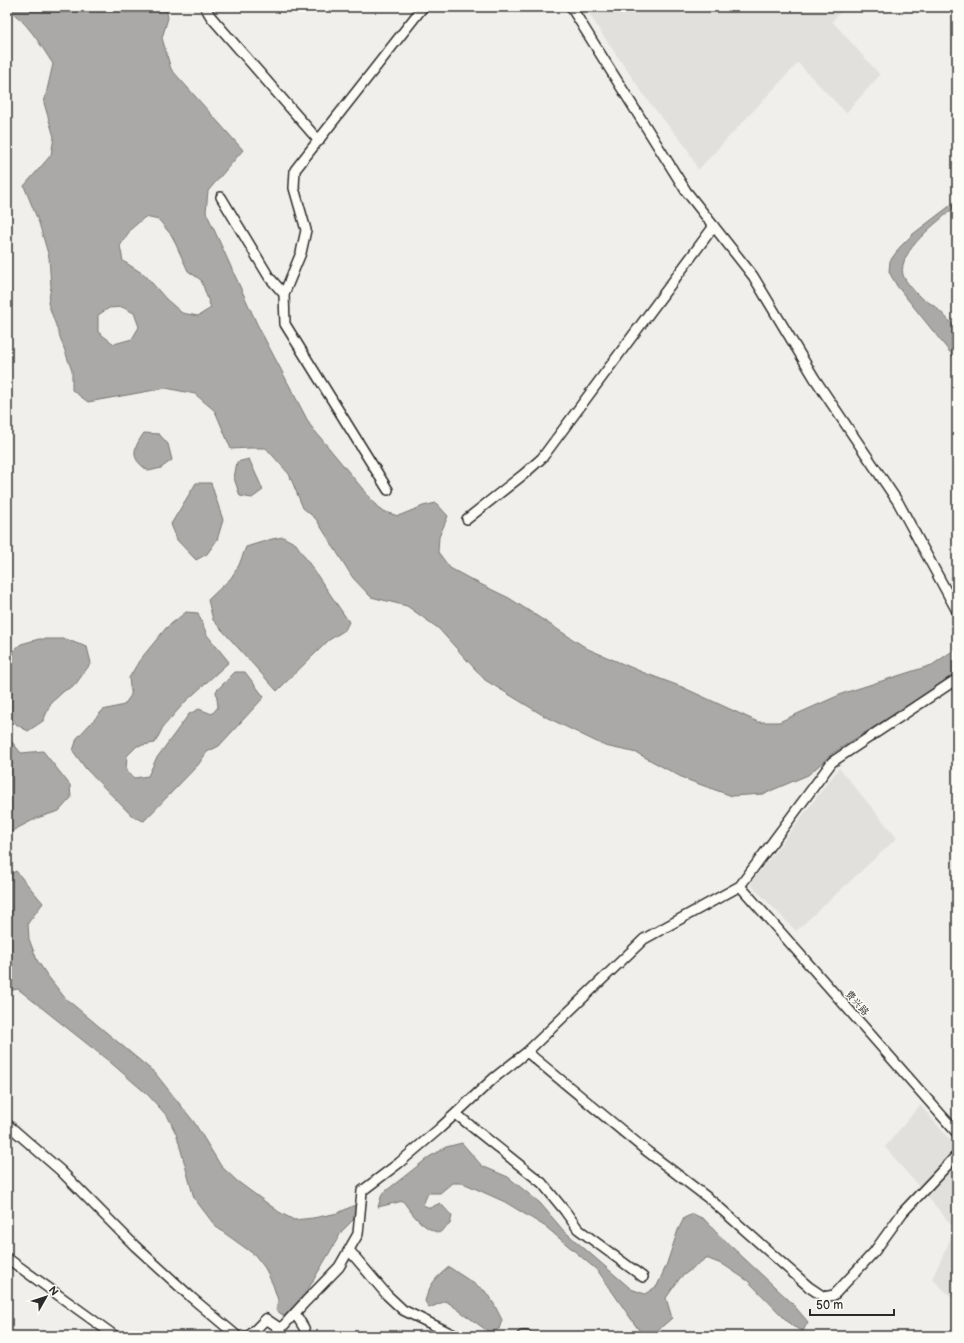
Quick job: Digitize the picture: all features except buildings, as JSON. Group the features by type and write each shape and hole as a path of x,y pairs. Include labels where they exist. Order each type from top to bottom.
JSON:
{"street":[{"path":"205,7 211,17 318,140"},
{"path":"388,490 285,324 284,294 301,253 306,230 294,188 295,170 423,7"},
{"path":"571,7 686,191 753,276 815,379 898,502 957,611"},
{"path":"221,197 270,277 284,294"},
{"path":"467,519 542,458 714,226"},
{"path":"274,1336 340,1267 358,1234 362,1191 399,1163 456,1114 494,1078 527,1052 644,939 740,886 832,762 957,679"},
{"name":"费兴路","path":"740,886 957,1133"},
{"path":"527,1052 648,1152 712,1201 809,1287 824,1297 834,1295 869,1257 903,1212 957,1155"},
{"path":"456,1114 542,1183 565,1210 578,1230 643,1277"},
{"path":"7,1124 60,1170 141,1251 192,1298 237,1336"},
{"path":"349,1250 387,1295 403,1310 456,1336"},
{"path":"7,1258 114,1336"},
{"path":"295,1313 304,1328 306,1336"},
{"path":"247,1336 266,1319 281,1328"}],"shaded area":[{"path":"7,7 166,7 168,18 162,38 171,69 243,150 208,191 206,212 257,324 310,425 380,510 398,516 423,506 436,503 448,516 439,537 438,552 450,568 509,598 588,649 682,687 758,722 779,722 844,693 932,665 957,648 957,671 940,685 833,753 808,775 763,794 732,796 685,779 637,753 605,746 546,717 485,680 438,628 407,606 371,597 353,578 316,519 303,508 289,474 266,448 231,449 215,411 195,394 166,388 88,402 72,390 72,371 48,303 51,287 49,257 39,223 24,186 51,155 54,137 44,103 53,64 27,26 7,9","holes":["145,217 159,220 172,236 188,271 201,280 211,308 198,316 182,313 166,299 145,275 123,261 120,246 131,229","122,307 134,313 139,327 132,339 114,344 98,332 98,315 109,308"]},
{"path":"585,7 846,7 832,21 880,75 846,113 798,63 698,170 687,148 649,102"},
{"path":"951,205 955,207 921,237 906,256 903,266 903,275 920,297 936,308 957,329 957,361 897,286 889,272 890,261 900,247 913,234"},
{"path":"144,433 159,434 168,444 172,460 161,468 149,471 143,467 136,458 135,449"},
{"path":"249,459 263,490 252,498 240,496 234,478 237,462"},
{"path":"196,483 211,483 223,520 217,540 207,554 196,560 177,540 171,524"},
{"path":"283,537 296,544 349,622 345,630 329,640 277,691 213,620 208,600 231,578 239,565 246,547"},
{"path":"186,612 198,613 207,635 229,662 185,702 163,727 155,743 137,746 127,756 126,770 134,778 148,776 156,759 189,714 199,709 212,714 218,707 216,691 235,672 245,672 264,697 219,746 207,752 198,765 144,821 133,817 86,769 73,751 77,738 103,710 124,705 131,695 129,678 139,661 166,628"},
{"path":"39,639 65,639 87,647 91,663 75,685 64,691 51,703 43,721 28,731 17,725 7,712 7,656 21,644"},
{"path":"7,736 21,753 43,751 70,785 71,798 59,811 37,818 14,830 7,836"},
{"path":"839,768 897,838 796,931 750,884"},
{"path":"16,871 43,903 28,923 29,939 37,960 47,975 65,998 155,1073 194,1122 221,1166 237,1181 279,1212 294,1220 338,1213 359,1203 357,1216 342,1231 303,1298 284,1316 276,1310 278,1300 265,1268 255,1255 216,1227 194,1198 177,1136 168,1117 148,1095 110,1062 18,989 7,991 7,876"},
{"path":"920,1105 957,1148 957,1302 932,1279 955,1229 885,1147"},
{"path":"462,1143 482,1166 508,1177 540,1203 563,1230 631,1289 645,1294 657,1286 684,1218 693,1214 704,1219 791,1302 808,1322 803,1331 792,1326 748,1281 724,1265 706,1258 680,1278 666,1298 672,1318 651,1336 647,1336 638,1329 598,1271 546,1227 505,1202 463,1183 452,1183 440,1193 428,1193 423,1205 430,1208 440,1203 452,1216 450,1224 439,1233 422,1224 403,1201 378,1207 382,1194 429,1157 446,1147"},
{"path":"449,1267 485,1291 502,1320 499,1329 489,1332 446,1301 429,1308 425,1301 429,1290 437,1278"}]}
